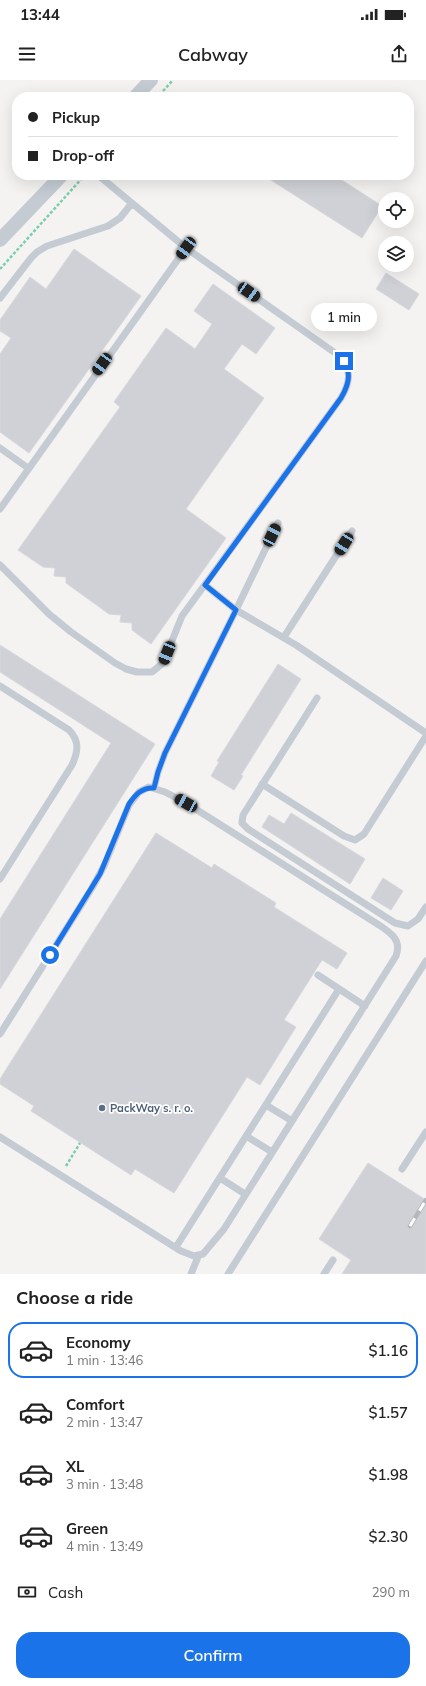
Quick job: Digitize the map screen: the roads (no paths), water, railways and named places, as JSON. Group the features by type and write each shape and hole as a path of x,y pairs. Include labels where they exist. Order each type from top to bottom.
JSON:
{"street":[{"path":"140,92 151,80"},
{"path":"0,240 57,180"}],"lane":[{"path":"0,565 60,624 116,663 137,672 152,672 163,663 179,622 346,389 349,374 344,361 338,355 186,248 104,180"},
{"path":"0,298 37,252 46,246 108,226 120,218 132,203"},
{"path":"0,509 186,248"},
{"path":"0,448 28,468"},
{"path":"154,788 165,753 278,523"},
{"path":"284,637 352,531"},
{"path":"205,585 236,610 284,637 426,735 364,834 355,840 344,836 262,784"},
{"path":"0,686 69,730 77,742 78,750 72,766 0,879"},
{"path":"317,698 243,815 242,823 244,826 395,923 408,926 413,924 426,908"},
{"path":"0,1034 92,888 104,866 129,804 144,789 154,788 186,803 370,919 394,936 398,943 398,951 217,1238 208,1250 198,1257 191,1274"},
{"path":"228,1274 426,961"},
{"path":"318,976 364,1006"},
{"path":"176,1247 339,989"},
{"path":"266,1105 292,1121"},
{"path":"402,1169 426,1132"},
{"path":"246,1136 272,1152"},
{"path":"0,1137 189,1255 198,1257"},
{"path":"220,1178 245,1194"},
{"path":"324,1274 333,1260"}],"railway":[{"path":"410,1226 426,1200"}],"place":[{"name":"PackWay s. r. o.","path":"102,1108"}]}
